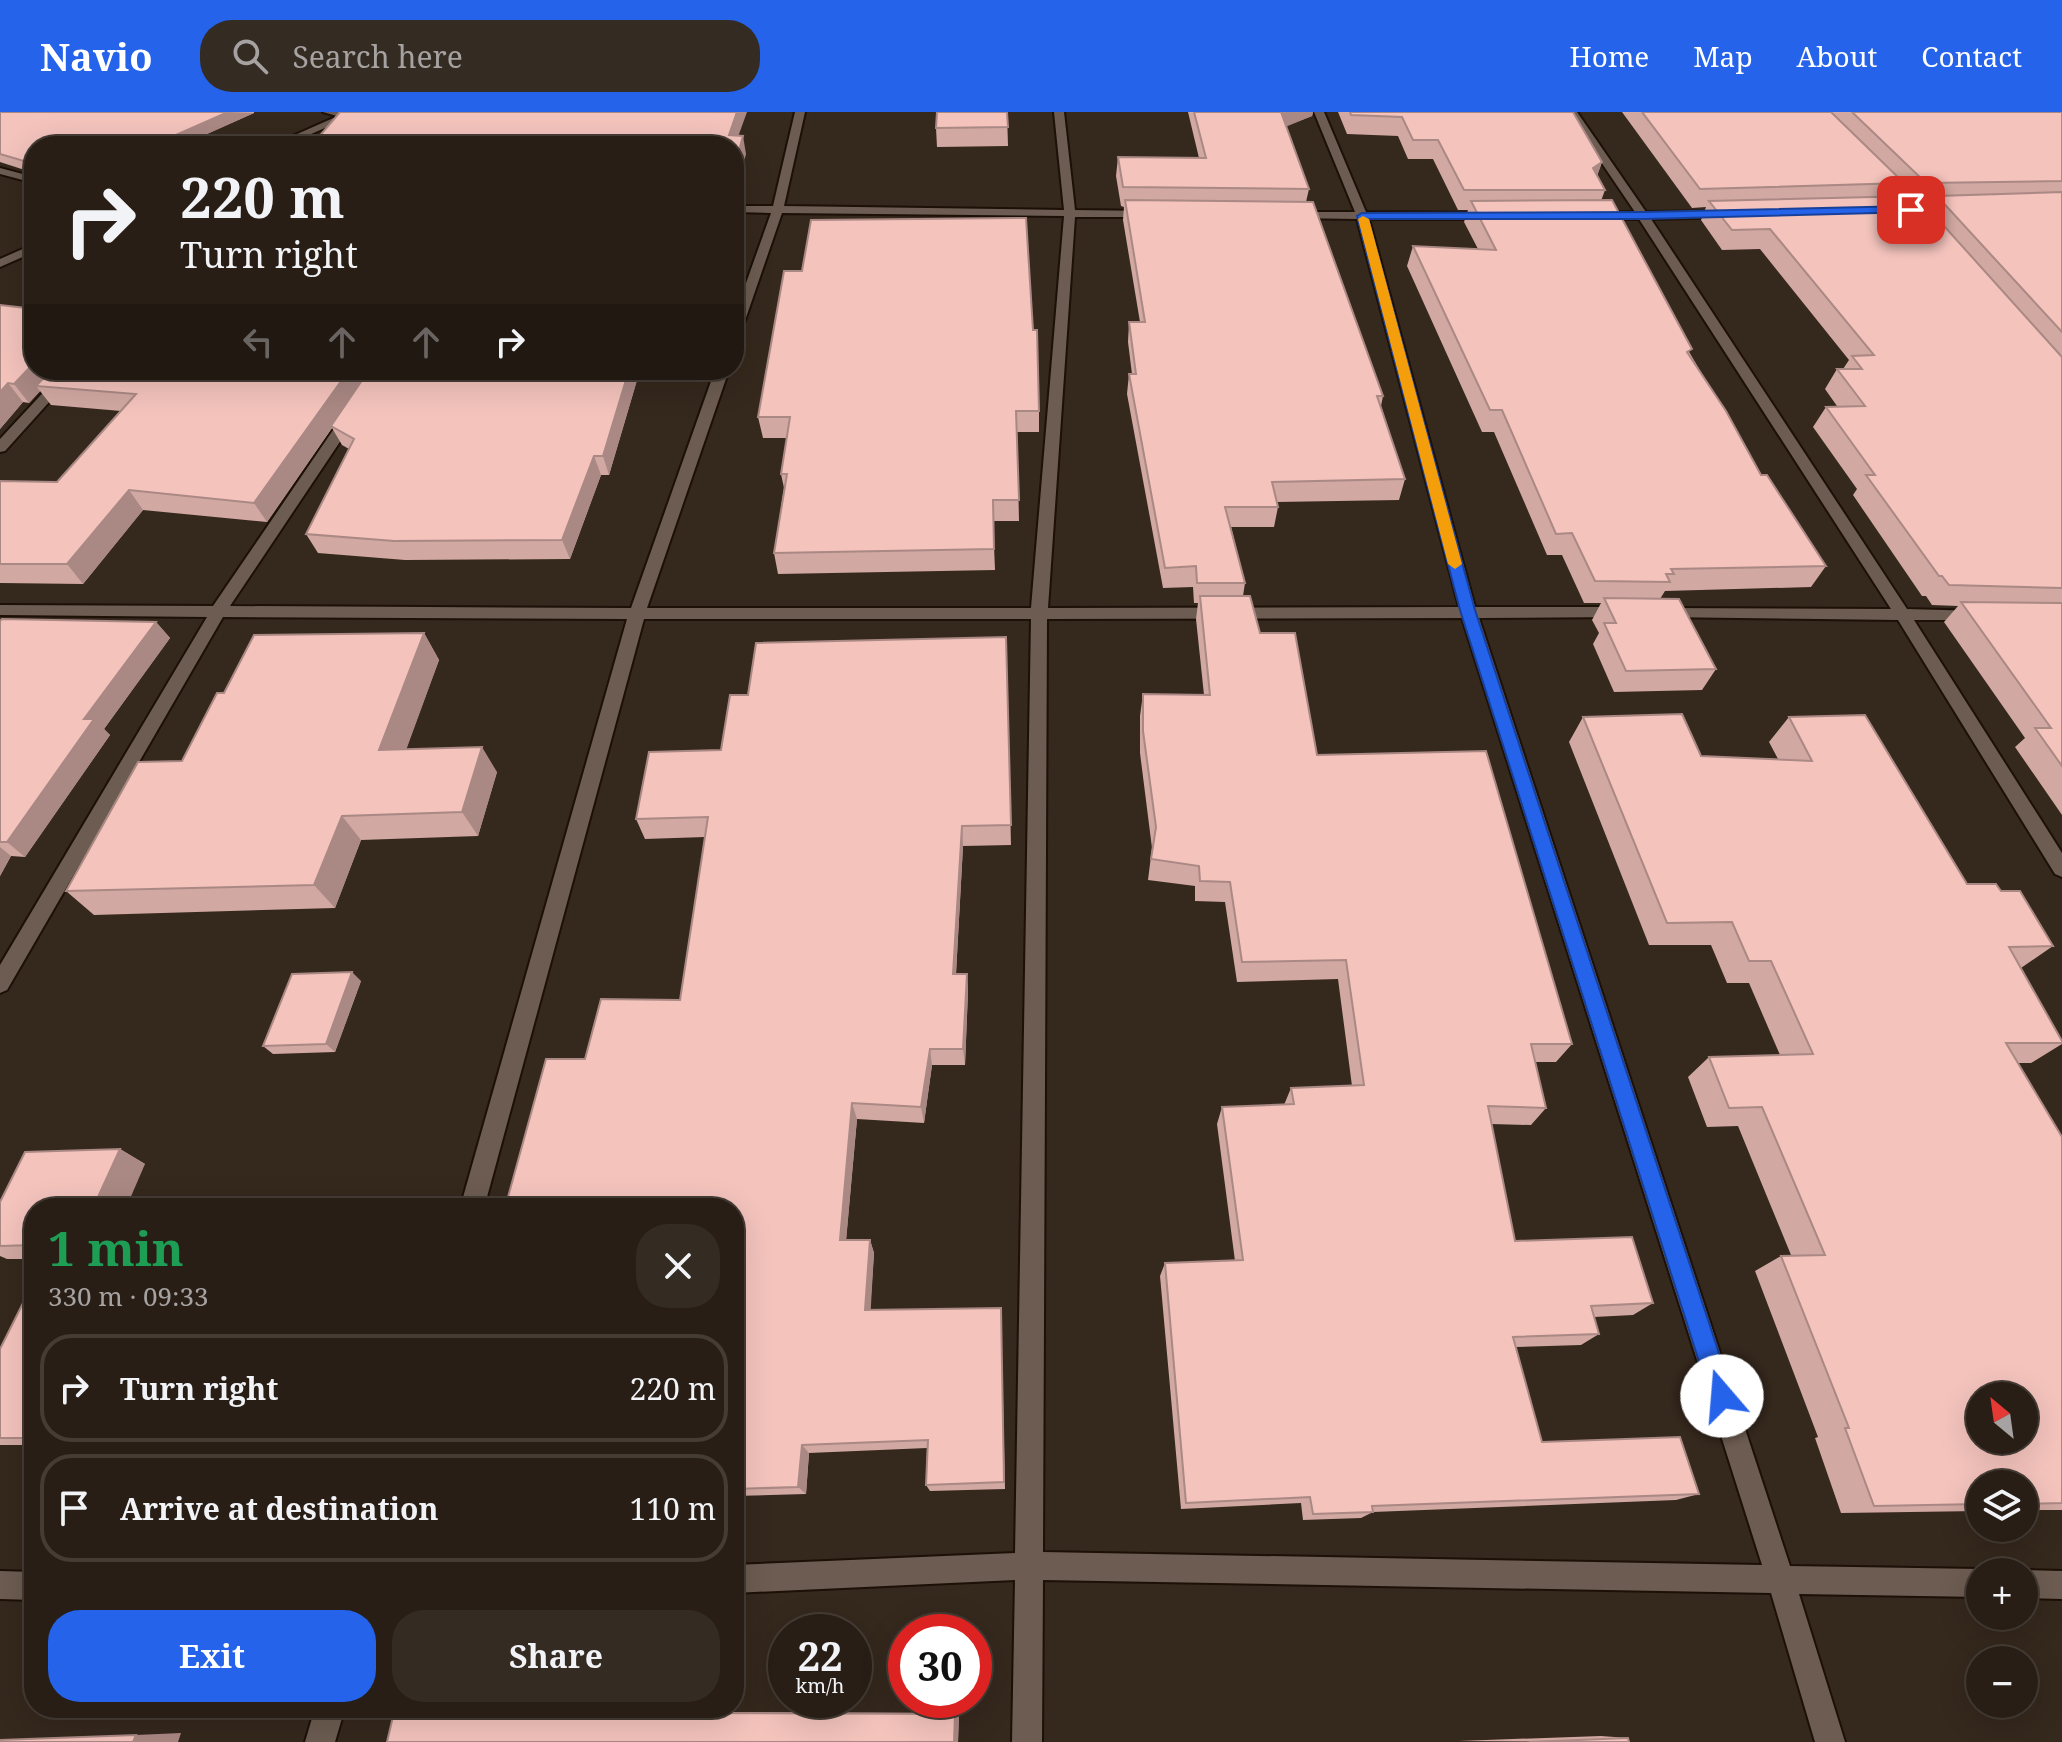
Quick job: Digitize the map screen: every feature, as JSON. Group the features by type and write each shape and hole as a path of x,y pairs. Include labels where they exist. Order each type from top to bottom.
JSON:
{"street":[{"path":"328,112 351,114"},
{"path":"744,306 778,209 800,112"},
{"path":"1027,1742 1039,614 1070,213 1059,112"},
{"path":"1319,112 1362,216 1468,610 1780,1577 1830,1742"},
{"path":"1572,112 1644,215 1904,616 2062,869"},
{"path":"299,136 351,114"},
{"path":"0,171 24,177"},
{"path":"744,209 1162,214"},
{"path":"1581,216 1738,213"},
{"path":"1285,215 1503,216"},
{"path":"0,263 24,252"},
{"path":"0,448 62,380"},
{"path":"0,984 217,613 374,380"},
{"path":"475,1198 637,614 719,380"},
{"path":"0,610 1039,614 1468,610 1999,615"},
{"path":"744,1579 1028,1566 1966,1583"},
{"path":"2038,1584 2062,1585"},
{"path":"0,1585 24,1586"},
{"path":"320,1742 327,1718"}],"building":[{"path":"0,112 228,112 174,136 24,136 24,161 0,154"},
{"path":"340,112 737,112 729,135 743,136 320,136"},
{"path":"937,112 1007,112 1008,127 936,128"},
{"path":"1194,112 1281,112 1309,189 1123,187 1118,157 1206,158"},
{"path":"1350,112 1573,112 1602,162 1593,168 1605,190 1464,190 1438,140 1413,140 1402,117 1351,115"},
{"path":"1642,112 1831,112 1904,183 1700,189"},
{"path":"1852,112 2062,112 2062,181 1926,183"},
{"path":"2062,192 2062,332 1937,196"},
{"path":"1917,196 2062,357 2062,588 1949,585 1939,576 1866,475 1875,475 1826,407 1865,406 1837,369 1862,369 1852,356 1874,355 1770,229 1732,230 1709,201"},
{"path":"1125,200 1313,202 1383,396 1377,396 1405,479 1272,482 1278,507 1225,507 1245,583 1197,583 1196,566 1165,568 1129,374 1136,374 1129,322 1145,322"},
{"path":"1612,200 1692,349 1687,352 1726,411 1761,475 1767,475 1826,566 1671,569 1674,574 1666,574 1670,582 1595,581 1572,533 1556,534 1502,410 1490,410 1413,246 1496,250 1471,201"},
{"path":"1026,218 1033,330 1037,330 1039,411 1016,411 1019,500 993,500 994,549 774,553 787,474 781,474 790,417 758,417 784,271 802,271 811,220"},
{"path":"0,305 24,308 24,374 0,392"},
{"path":"42,380 342,380 254,503 129,490 67,564 0,564 0,481 57,482 136,394 36,386"},
{"path":"362,380 626,380 603,456 594,456 562,540 394,541 306,534 354,439 331,426"},
{"path":"1200,596 1250,596 1260,633 1295,633 1317,755 1486,751 1572,1044 1531,1044 1546,1108 1488,1106 1515,1241 1632,1237 1653,1303 1591,1306 1599,1334 1513,1337 1542,1442 1680,1437 1699,1494 1372,1506 1373,1512 1313,1514 1310,1497 1186,1503 1165,1263 1243,1260 1222,1107 1294,1104 1291,1088 1364,1085 1346,960 1242,962 1230,882 1200,881 1199,866 1151,859 1156,827 1143,731 1143,694 1210,695"},
{"path":"1604,598 1679,599 1716,669 1626,671 1604,623 1616,623"},
{"path":"1961,602 2062,603 2062,766 2035,728 2051,728"},
{"path":"2,619 156,622 84,719 94,719 7,842 0,842"},
{"path":"424,633 379,750 482,747 462,812 342,816 314,885 66,891 138,762 182,761 217,693 224,693 254,635"},
{"path":"1006,637 1011,825 962,826 953,974 967,974 963,1049 930,1049 921,1107 852,1103 840,1240 870,1240 865,1310 1001,1308 1004,1482 926,1485 928,1440 802,1445 798,1487 744,1489 744,1198 508,1198 546,1059 585,1059 601,999 680,1000 708,817 636,819 649,752 721,750 730,695 748,695 756,643"},
{"path":"1682,714 1701,756 1812,761 1789,717 1865,715 1967,884 1996,884 2001,891 2020,891 2053,946 2009,947 2062,1041 2006,1043 2062,1137 2062,1503 2038,1504 2038,1470 1966,1470 1966,1504 1874,1506 1845,1428 1849,1428 1781,1256 1825,1255 1762,1107 1729,1108 1709,1057 1813,1054 1771,961 1749,961 1732,922 1667,923 1583,717"},
{"path":"352,972 326,1044 263,1046 292,974"},
{"path":"120,1149 98,1198 24,1198 24,1245 0,1246 0,1202 25,1152"},
{"path":"24,1301 24,1438 0,1438 0,1349"},
{"path":"744,1713 768,1713 768,1718 872,1718 872,1714 888,1714 888,1718 955,1718 954,1742 387,1742 393,1718 744,1718"},
{"path":"136,1735 133,1742 0,1742 0,1740"},
{"path":"1628,1738 1629,1742 1529,1742"}],"slow traffic":[{"path":"1363,219 1455,564"}],"route":[{"path":"1722,1396 1468,610 1362,216 1911,210"}]}
